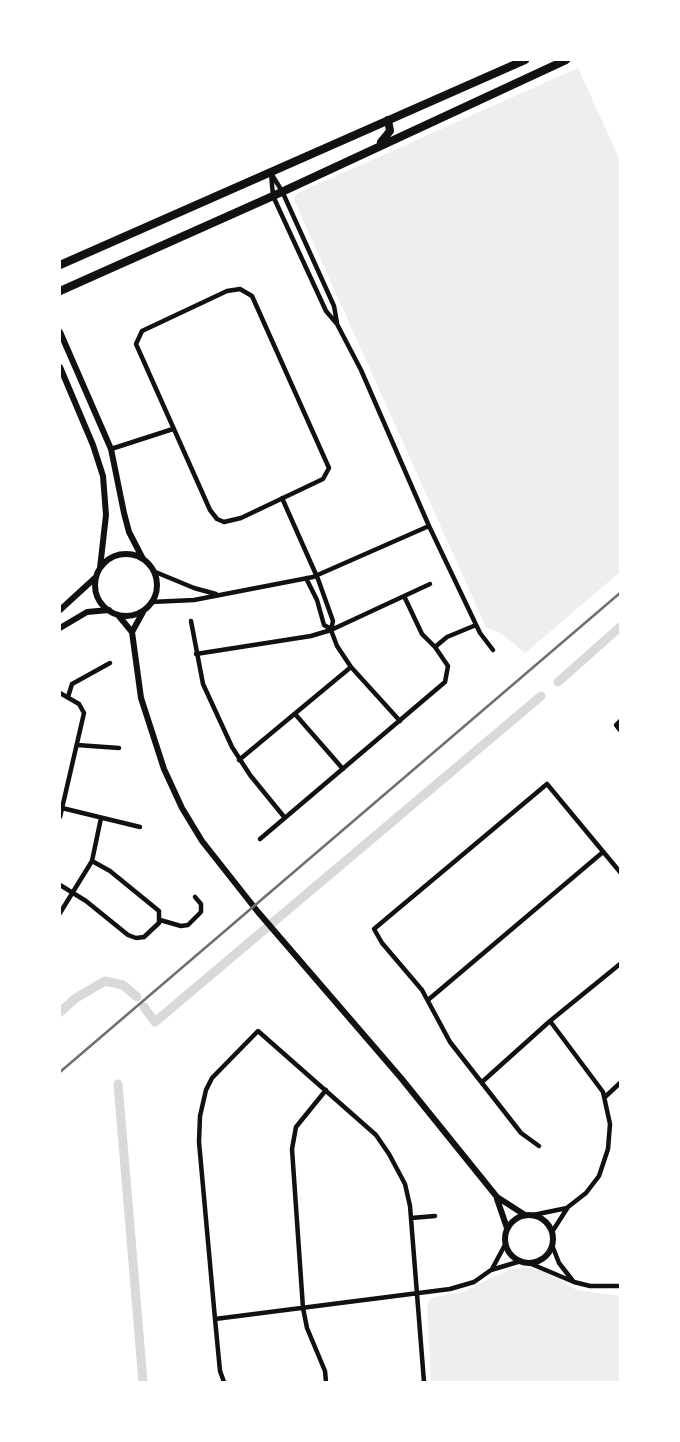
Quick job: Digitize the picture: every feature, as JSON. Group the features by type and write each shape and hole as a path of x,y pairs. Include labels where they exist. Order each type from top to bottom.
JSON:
{"main road":[{"path":"60,265 525,60"},
{"path":"60,290 566,60"},
{"path":"374,148 390,131 388,120"}],"street":[{"path":"271,173 326,311 337,324 361,370 429,526 476,625 493,650"},
{"path":"271,173 278,193 334,306 337,324"},
{"path":"246,290 252,296 329,468 323,479 282,498 229,522 216,519 139,353 136,344 138,335 228,291 246,290"},
{"path":"60,332 111,449 129,532 143,559 153,571 157,587 132,632"},
{"path":"60,367 97,454 106,497 100,568 96,577 60,610"},
{"path":"97,454 174,428"},
{"path":"282,498 316,575 333,621 331,629 337,646 351,667 400,721"},
{"path":"151,602 194,600 306,578 429,526"},
{"path":"100,568 117,555 133,555 143,559"},
{"path":"153,571 194,588 220,595"},
{"path":"96,577 97,596 108,610 129,616 144,610"},
{"path":"306,578 317,600 324,625 331,629"},
{"path":"196,654 311,636 430,584"},
{"path":"260,839 445,682 448,666 422,634 404,596"},
{"path":"60,628 87,612 108,610"},
{"path":"118,615 132,632 141,698 163,769 191,825 218,864 401,1078 497,1197 507,1231 506,1243 491,1270"},
{"path":"191,621 203,684 239,760 285,818"},
{"path":"435,647 447,638 476,625"},
{"path":"68,697 72,684 110,663"},
{"path":"239,760 351,667"},
{"path":"60,693 79,704 84,713 60,817"},
{"path":"295,714 343,769"},
{"path":"621,721 616,724 621,730"},
{"path":"77,745 119,748"},
{"path":"539,1146 521,1133 450,1042 428,1000 382,943 374,929 547,783 621,872"},
{"path":"62,808 140,827"},
{"path":"60,913 92,861 101,818"},
{"path":"428,1000 603,852"},
{"path":"60,885 132,937 144,937 160,920 159,911 110,871 92,861"},
{"path":"160,920 181,926 188,925 201,912 201,904 195,897"},
{"path":"482,1082 550,1021 621,964"},
{"path":"550,1021 596,1080 605,1097 610,1135 599,1176 586,1193 568,1207 552,1232"},
{"path":"224,1382 220,1371 199,1142 200,1116 206,1090 212,1078 258,1031 376,1135 405,1184 411,1218 424,1382"},
{"path":"605,1097 621,1083"},
{"path":"326,1090 296,1127 292,1149 303,1308 307,1328 325,1371 326,1382"},
{"path":"497,1197 545,1221 552,1232 552,1245 559,1263 573,1282"},
{"path":"507,1231 514,1221 529,1215 568,1207"},
{"path":"411,1218 435,1216"},
{"path":"506,1243 514,1257 573,1282 604,1287 621,1286"},
{"path":"529,1263 544,1258 552,1245"},
{"path":"215,1319 460,1287 474,1282 491,1270 521,1261"}],"shaded area":[{"path":"578,68 620,160 620,572 525,653 502,634 486,627 294,200 300,192"},
{"path":"523,1267 543,1271 577,1290 620,1296 620,1382 431,1382 427,1308 429,1300 463,1292 508,1270"}],"waterway":[{"path":"558,682 620,627"},
{"path":"144,1007 155,1022 541,696"},
{"path":"60,1012 76,998 105,981 123,985 137,997"},
{"path":"118,1084 143,1382"}],"railway":[{"path":"60,1072 620,593"}]}
